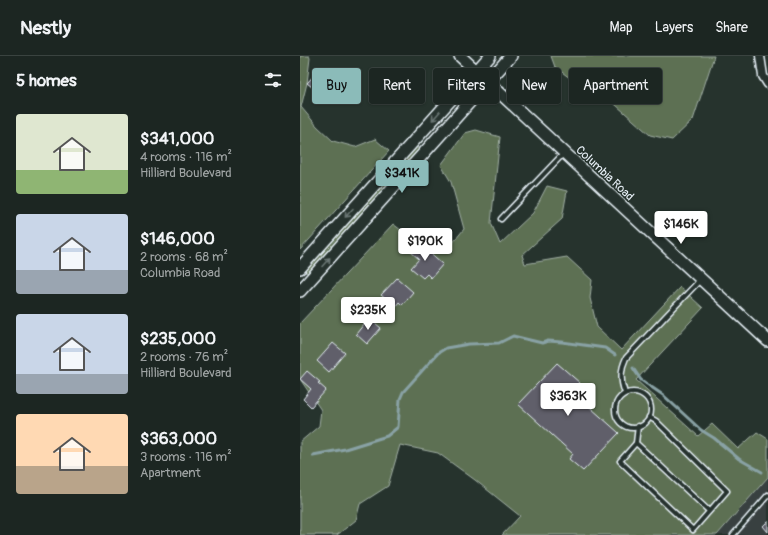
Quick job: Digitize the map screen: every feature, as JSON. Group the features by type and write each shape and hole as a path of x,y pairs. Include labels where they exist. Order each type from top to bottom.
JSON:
{"main road":[{"name":"Columbia Road","path":"460,56 474,68"},
{"path":"480,68 490,56"},
{"path":"499,70 511,56"},
{"name":"Columbia Road","path":"499,92 768,341"},
{"path":"300,268 447,104"},
{"path":"300,291 468,104"}],"street":[{"path":"760,56 764,76 768,84"}],"lane":[{"path":"501,219 564,152"},
{"path":"626,393 622,386 621,376 622,367 626,358 701,279"},
{"path":"637,392 643,394 647,398 651,410 649,417 643,425 631,427 626,426 617,418 615,407 617,402 626,393 637,392"},
{"path":"638,426 636,442 620,461 693,530 727,491 656,421 649,417"},
{"path":"636,442 710,511"},
{"path":"733,535 768,495"}],"shaded area":[{"path":"768,477 768,535 717,535"}],"green space":[{"path":"300,56 309,56 310,58 307,83 301,107 317,126 333,141 355,147 375,139 389,151 300,250"},
{"path":"551,56 714,56 693,120 672,140 650,135 614,104 662,104 662,68 569,68 569,77 561,71 561,68 555,67"},
{"path":"476,130 500,137 491,223 500,244 533,213 547,186 567,191 562,219 522,255 525,264 567,257 592,280 590,298 597,327 621,350 680,287 703,308 636,380 698,436 712,424 738,449 757,432 768,439 768,477 717,535 502,535 520,516 438,453 400,445 388,486 360,504 356,520 337,535 300,535 300,442 319,426 321,410 300,379 300,323 393,224 413,239 447,250 464,229 451,182 441,165 465,133"},
{"path":"415,146 420,150 310,273 305,272 305,270"}],"building":[{"path":"312,78 312,87 307,83"},
{"path":"418,242 443,264 431,278 427,274 423,278 411,268 419,259 410,251"},
{"path":"397,278 413,292 402,305 399,302 395,307 381,295"},
{"path":"369,318 381,328 367,344 356,334"},
{"path":"333,343 345,353 329,372 317,361"},
{"path":"557,363 580,383 573,392 619,433 583,471 569,459 573,454 518,404"},
{"path":"307,371 320,382 318,383 326,390 311,407 303,399 311,389 300,379"},
{"path":"768,521 768,532 763,526"}],"waterway":[{"path":"313,455 345,449 387,436 398,427 400,399 403,392 438,353 446,348 469,344 499,343 513,336 542,343 548,341 562,342 605,348 615,355"},
{"path":"633,368 641,380 663,395 701,430 714,438 739,459 762,472"}]}
